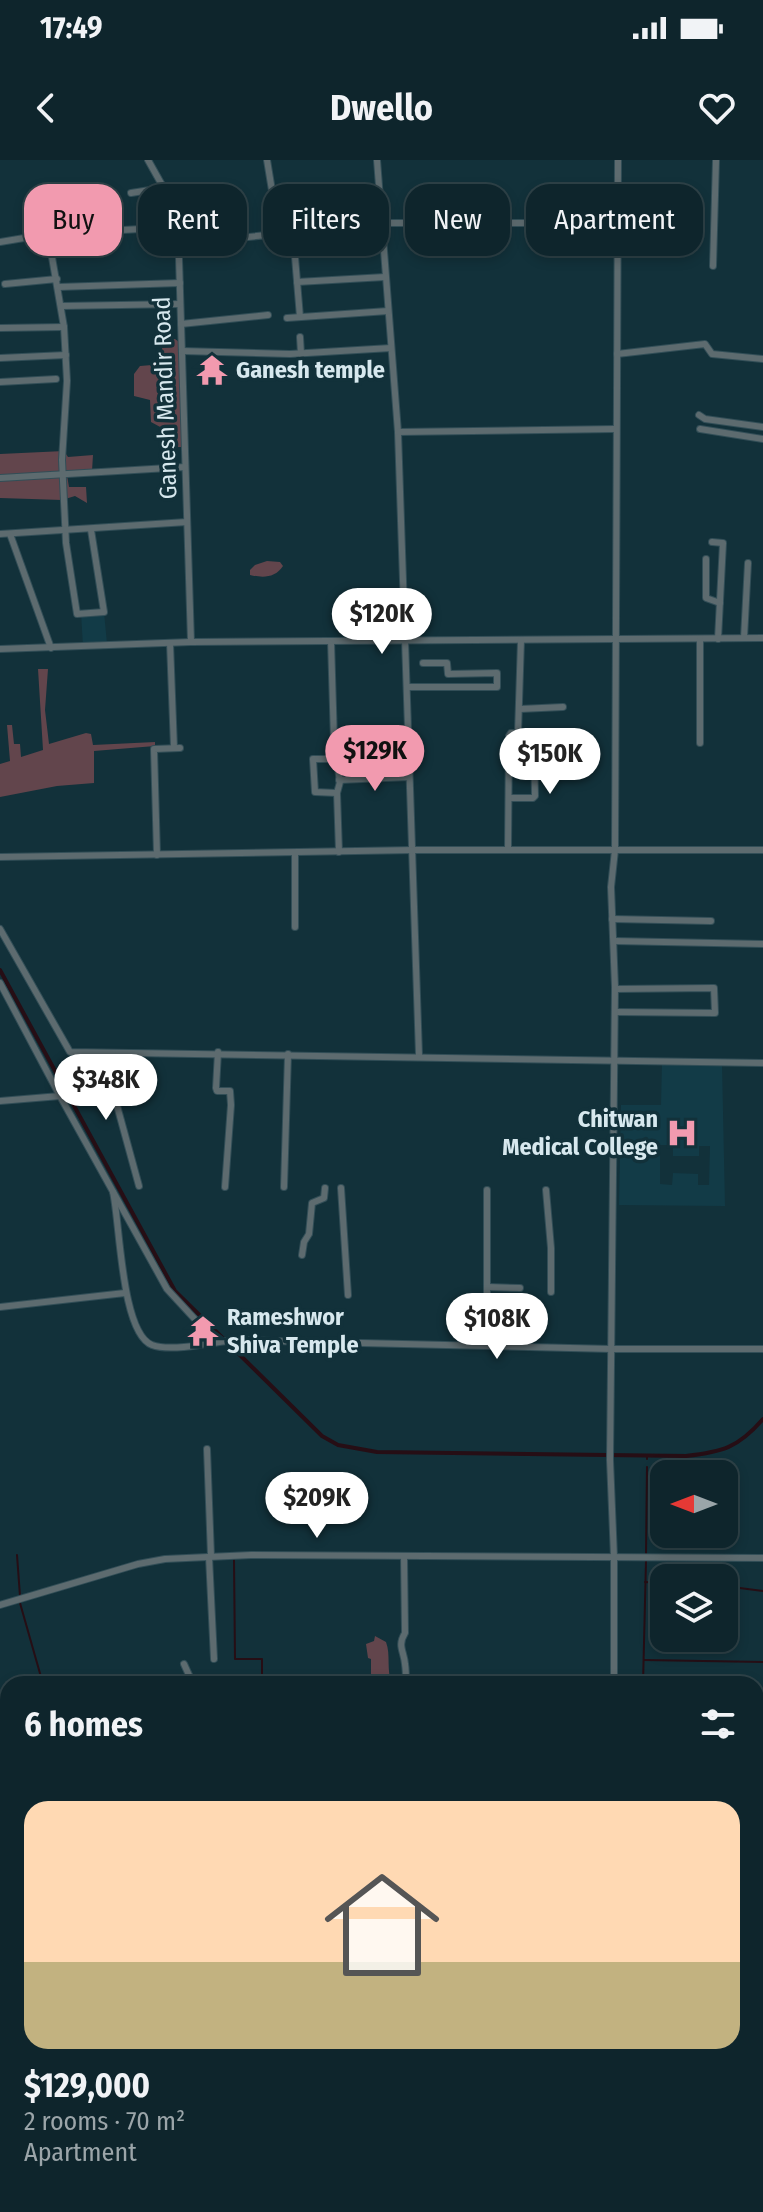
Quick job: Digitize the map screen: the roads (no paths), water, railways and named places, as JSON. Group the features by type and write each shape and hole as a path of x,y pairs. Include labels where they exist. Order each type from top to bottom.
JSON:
{"street":[{"name":"Ganesh Mandir Road","path":"148,160 161,184"},
{"path":"267,160 271,184"},
{"path":"377,160 378,184"},
{"path":"618,160 618,184"},
{"path":"713,266 716,160"},
{"path":"131,193 138,192"},
{"path":"389,225 526,224"},
{"path":"0,242 24,238"},
{"path":"52,256 66,355 62,460 66,532 77,614 104,612 91,530"},
{"name":"Ganesh Mandir Road","path":"179,256 191,642"},
{"path":"295,256 300,317"},
{"path":"383,256 398,432 419,1055"},
{"path":"614,1676 610,1448 615,989 611,887 615,850 618,256"},
{"path":"297,282 385,277"},
{"path":"5,284 57,279"},
{"path":"347,279 349,291"},
{"path":"58,287 180,283"},
{"path":"61,306 180,304"},
{"path":"287,318 388,311"},
{"path":"181,324 268,315"},
{"path":"0,328 64,327"},
{"path":"300,337 301,354"},
{"path":"617,354 705,344 712,354 763,359"},
{"path":"182,351 301,354 391,348"},
{"path":"0,358 66,355"},
{"path":"0,382 56,379"},
{"path":"699,415 705,419 763,427"},
{"path":"398,432 615,429"},
{"path":"700,429 763,439"},
{"path":"0,478 185,467"},
{"path":"0,534 187,522"},
{"path":"10,534 51,648"},
{"path":"712,542 723,543 718,639"},
{"path":"706,559 706,598 720,603"},
{"path":"744,638 748,563"},
{"path":"0,638 2,649 191,642 763,638"},
{"path":"700,639 700,743"},
{"path":"508,850 509,736 518,733 521,640"},
{"path":"331,641 339,780 339,852"},
{"path":"157,855 154,749 177,748 170,643"},
{"path":"407,687 497,687 497,673 448,674 447,663 423,663"},
{"path":"520,709 563,707"},
{"path":"334,734 408,732"},
{"path":"509,798 535,796 534,746"},
{"path":"337,793 315,792 313,759 408,759"},
{"path":"339,780 409,777"},
{"path":"0,857 414,850 763,850"},
{"path":"295,853 295,927"},
{"path":"612,919 711,921"},
{"path":"0,929 70,1052 613,1058 763,1063"},
{"path":"614,941 763,944"},
{"path":"0,983 60,1096 116,1190 167,1289 219,1342"},
{"path":"615,989 714,988 715,1013 615,1012"},
{"path":"218,1052 216,1088 217,1091 230,1091 231,1105 225,1187"},
{"path":"113,1053 116,1102 139,1186"},
{"path":"284,1187 288,1054"},
{"path":"0,1101 60,1096"},
{"path":"302,1255 309,1234 312,1203 324,1198 325,1188"},
{"path":"341,1188 348,1295"},
{"path":"116,1190 125,1293 140,1331 148,1343 156,1346 232,1340 612,1349 763,1349"},
{"path":"487,1190 487,1317"},
{"path":"546,1190 551,1292"},
{"path":"487,1287 520,1288"},
{"path":"0,1307 125,1293"},
{"path":"207,1449 214,1659"},
{"path":"0,1605 138,1564 210,1556 763,1558"},
{"path":"404,1556 405,1633 400,1641 406,1676"},
{"path":"184,1664 189,1676"}],"waterway":[{"path":"0,970 175,1291 322,1436 338,1445 377,1452 686,1456 729,1447 763,1419"},
{"path":"646,1555 647,1467"},
{"path":"17,1555 20,1596"},
{"path":"234,1560 235,1659 262,1659 262,1676"},
{"path":"643,1676 646,1561"},
{"path":"645,1582 650,1582"},
{"path":"738,1588 763,1591"},
{"path":"20,1603 41,1676"},
{"path":"644,1660 763,1662"}],"place":[{"name":"Ganesh temple","path":"212,370"},
{"name":"Chitwan Medical College","path":"682,1133"},
{"name":"Rameshwor Shiva Temple","path":"203,1331"}]}
